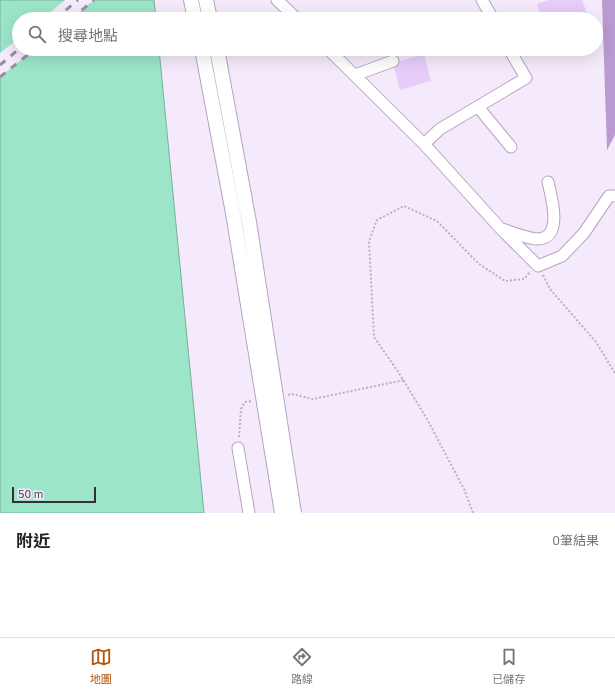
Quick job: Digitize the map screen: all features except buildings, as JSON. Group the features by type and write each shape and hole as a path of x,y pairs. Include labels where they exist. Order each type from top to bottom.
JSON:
{"main road":[{"path":"191,0 194,12"},
{"path":"206,0 209,12"},
{"path":"203,56 233,213 282,513"},
{"path":"218,56 249,222 294,513"}],"street":[{"path":"277,0 290,12"},
{"path":"482,0 489,12"},
{"path":"335,56 424,144 500,228 538,266 562,256 584,233 609,196 615,196"},
{"path":"424,144 440,129 526,78 513,56"},
{"path":"355,75 393,61"},
{"path":"478,107 511,147"},
{"path":"500,228 538,239 545,236 552,229 555,218 548,182"},
{"path":"238,448 249,513"}],"path":[{"path":"473,513 464,489 404,380 374,337 369,241 377,220 404,206 438,222 479,264 505,281 524,279 538,266 550,289 596,342 615,373"},
{"path":"284,396 292,394 312,400 404,380"},
{"path":"238,448 240,409 245,402 253,401"}],"shaded area":[{"path":"0,0 154,0 155,12 12,12 12,56 160,56 204,513 0,513"},
{"path":"602,0 615,0 615,135 607,150 603,12"}],"pier":[{"path":"65,0 94,0 79,12 50,12"},
{"path":"12,44 12,56 26,56 0,77 0,53"}],"railway":[{"path":"63,12 78,0"},
{"path":"79,12 94,0"},
{"path":"0,65 12,55"},
{"path":"0,77 26,56"}]}
